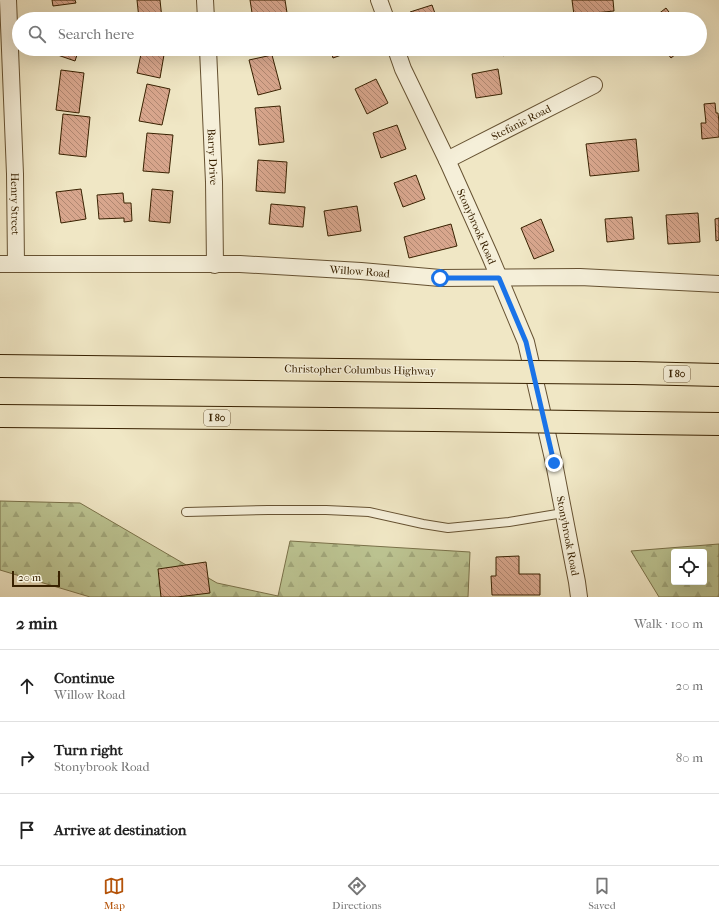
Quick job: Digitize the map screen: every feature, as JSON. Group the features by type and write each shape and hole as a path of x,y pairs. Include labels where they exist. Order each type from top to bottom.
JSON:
{"highway":[{"name":"Christopher Columbus Highway","path":"0,366 719,374"},
{"name":"I 80","path":"0,416 719,424"}],"street":[{"name":"Henry Street","path":"8,0 15,174 8,264"},
{"path":"206,0 206,12"},
{"path":"379,0 383,12"},
{"name":"Barry Drive","path":"208,56 214,182 215,265"},
{"name":"Stonybrook Road","path":"398,56 403,69 447,160 526,342 554,463 579,597"},
{"name":"Stefanic Road","path":"447,160 594,84"},
{"name":"Willow Road","path":"8,264 240,264 361,271 440,278 580,277 719,284"}],"lane":[{"path":"186,512 326,510 362,512 448,528 509,522 563,513"}],"green space":[{"path":"0,501 80,503 217,583 278,596 290,541 470,552 468,597 90,597 0,570"},
{"path":"719,544 719,597 659,597 631,551"}],"building":[{"path":"52,0 75,0 76,3 53,6"},
{"path":"137,0 160,0 161,12 138,12"},
{"path":"250,0 285,0 287,12 252,12"},
{"path":"572,0 613,0 614,11 574,12"},
{"path":"432,5 434,12 410,12"},
{"path":"666,8 669,12 661,12"},
{"path":"61,56 77,56 75,61"},
{"path":"141,56 164,56 160,78 137,73"},
{"path":"272,56 281,89 258,95 249,60"},
{"path":"498,69 502,94 476,98 472,74"},
{"path":"61,70 84,73 79,113 56,110"},
{"path":"376,79 388,103 367,114 355,89"},
{"path":"147,84 170,89 162,125 139,121"},
{"path":"715,103 716,113 718,113 719,137 702,139 701,123 706,123 704,104"},
{"path":"280,106 284,142 259,145 255,108"},
{"path":"63,114 90,117 86,157 59,154"},
{"path":"397,125 406,149 381,158 373,133"},
{"path":"147,133 173,135 169,173 143,171"},
{"path":"636,139 639,171 590,176 586,144"},
{"path":"258,160 287,162 285,193 256,191"},
{"path":"416,175 425,199 403,207 394,183"},
{"path":"81,189 86,219 61,223 56,192"},
{"path":"152,189 173,191 170,223 149,221"},
{"path":"123,193 124,203 131,203 132,221 124,222 124,218 99,219 97,195"},
{"path":"271,204 305,207 303,227 269,224"},
{"path":"357,206 361,231 328,236 324,211"},
{"path":"698,213 700,242 668,244 666,215"},
{"path":"632,217 634,239 607,242 605,219"},
{"path":"719,218 719,240 716,241 715,219"},
{"path":"541,219 554,251 534,259 521,228"},
{"path":"451,224 457,246 409,258 404,237"},
{"path":"519,556 519,574 540,574 540,595 492,595 491,576 496,576 496,557"},
{"path":"206,562 210,593 177,597 161,597 158,569"}],"route":[{"path":"440,278 499,278 526,342 554,463"}]}
